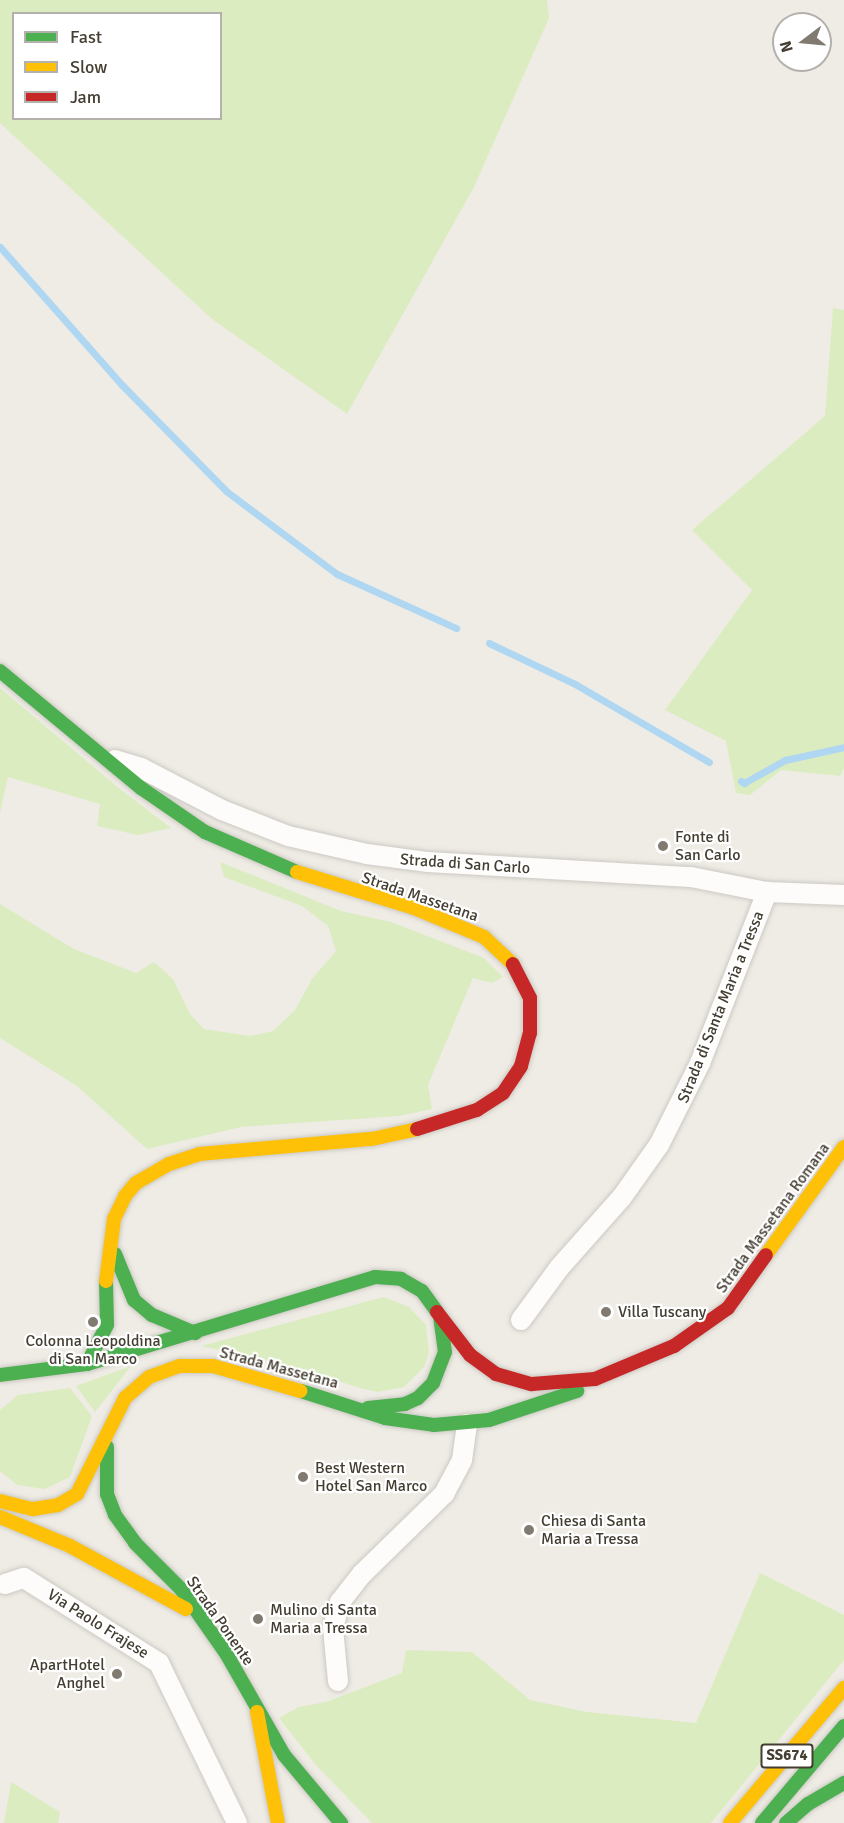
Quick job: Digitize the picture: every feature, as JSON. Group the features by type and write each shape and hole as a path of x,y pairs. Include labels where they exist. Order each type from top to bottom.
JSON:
{"main road":[{"name":"Strada Massetana","path":"0,670 104,758 176,813 245,853 414,908 484,937 502,952 523,977 528,988 531,1018 526,1051 516,1076 488,1105 435,1125 372,1139 209,1152 180,1159 150,1173 130,1189 116,1211 106,1260 107,1325 87,1364"},
{"name":"Strada Massetana Romana","path":"728,1308 844,1147"},
{"name":"Strada Massetana","path":"111,1239 123,1281 134,1300 152,1315 195,1333"},
{"name":"Strada Massetana","path":"87,1364 375,1277 412,1284 439,1309 470,1354 496,1374 532,1384 595,1379"},
{"name":"Strada Massetana","path":"19,1509 57,1505 77,1494 116,1411 138,1385 161,1371 197,1364 362,1408 405,1422 467,1424 563,1399 595,1379 674,1347 728,1308"},
{"name":"Strada Massetana","path":"362,1408 405,1404 417,1398 433,1383 445,1352 439,1309"},
{"path":"0,1375 25,1374 87,1364"},
{"path":"0,1387 25,1374"},
{"path":"489,1420 497,1395 496,1374"},
{"name":"Strada Ponente","path":"108,1429 107,1494 115,1515 135,1543 181,1589 231,1661 258,1712 296,1771 341,1823"},
{"path":"0,1496 70,1546"},
{"path":"0,1501 19,1509"},
{"path":"0,1517 70,1546 200,1616"},
{"name":"SS674","path":"730,1823 844,1688"},
{"path":"258,1712 278,1823"},
{"name":"SS674","path":"762,1823 844,1726"},
{"path":"786,1823 808,1804 844,1783"}],"street":[{"name":"Strada di San Carlo","path":"104,758 141,768 222,810 288,836 367,854 714,880 767,892 844,895"},
{"name":"Strada di Santa Maria a Tressa","path":"521,1320 559,1268 622,1197 664,1137 700,1063 767,892"},
{"path":"338,1681 333,1628 340,1602 355,1582 444,1494 462,1460 467,1424"},
{"name":"Via Paolo Frajese","path":"2,1583 24,1578 159,1663 237,1823"}],"green space":[{"path":"0,0 547,0 549,18 474,187 347,414 212,319 0,123"},
{"path":"833,308 844,310 844,768 840,776 781,770 750,795 736,793 726,741 665,710 752,590 692,530 825,416"},
{"path":"0,688 120,789 171,828 138,835 97,826 100,804 8,777 0,813"},
{"path":"220,862 341,911 391,922 484,958 503,977 492,983 473,978 428,1085 432,1109 399,1116 241,1127 147,1149 77,1086 0,1038 0,904 74,949 136,973 154,962 173,979 190,1014 204,1029 250,1036 273,1031 295,1010 312,979 336,951 328,926 302,906 224,877"},
{"path":"384,1297 409,1307 426,1325 429,1353 424,1367 404,1387 378,1392 278,1362 201,1346"},
{"path":"131,1366 95,1412 76,1386"},
{"path":"70,1388 92,1416 70,1477 45,1489 17,1485 0,1471 0,1410 18,1395"},
{"path":"760,1573 844,1615 844,1660 711,1823 372,1823 315,1764 279,1718 299,1707 326,1702 402,1673 406,1650 472,1652 530,1700 587,1712 696,1723"},
{"path":"11,1782 60,1812 58,1823 4,1823"}],"waterway":[{"path":"0,247 122,385 226,491 337,574 456,628"},
{"path":"489,643 575,684 709,762"},
{"path":"741,781 744,783 785,760 844,747"}],"traffic: fast":[{"path":"0,671 141,788 205,832 297,872"},
{"path":"115,1254 134,1300 152,1315 195,1333"},
{"path":"0,1375 87,1364 375,1277 401,1279 422,1291 437,1312"},
{"path":"87,1364 107,1325 106,1281"},
{"path":"368,1408 405,1404 418,1398 433,1383 445,1352 440,1317"},
{"path":"301,1391 385,1418 434,1425 489,1420 577,1391"},
{"path":"107,1447 107,1494 115,1515 135,1543 181,1589 227,1655 284,1755 341,1823"},
{"path":"762,1823 844,1726"},
{"path":"786,1823 808,1804 844,1783"}],"traffic: slow":[{"path":"297,872 414,908 484,937 513,964"},
{"path":"106,1281 114,1219 125,1196 136,1183 169,1164 199,1154 372,1139 417,1129"},
{"path":"766,1255 844,1147"},
{"path":"0,1501 33,1509 58,1505 77,1494 125,1398 149,1377 180,1366 213,1366 301,1391"},
{"path":"0,1517 70,1546 186,1609"},
{"path":"730,1823 844,1688"},
{"path":"257,1712 278,1823"}],"traffic: jam":[{"path":"417,1129 477,1110 503,1093 521,1066 530,1033 530,998 513,964"},
{"path":"437,1312 470,1355 496,1374 532,1384 595,1379 674,1346 728,1308 766,1255"}],"place":[{"name":"Fonte di San Carlo","path":"663,846"},
{"name":"Villa Tuscany","path":"606,1312"},
{"name":"Colonna Leopoldina di San Marco","path":"93,1322"},
{"name":"Best Western Hotel San Marco","path":"303,1477"},
{"name":"Chiesa di Santa Maria a Tressa","path":"529,1530"},
{"name":"Mulino di Santa Maria a Tressa","path":"258,1619"},
{"name":"ApartHotel Anghel","path":"117,1674"}]}
